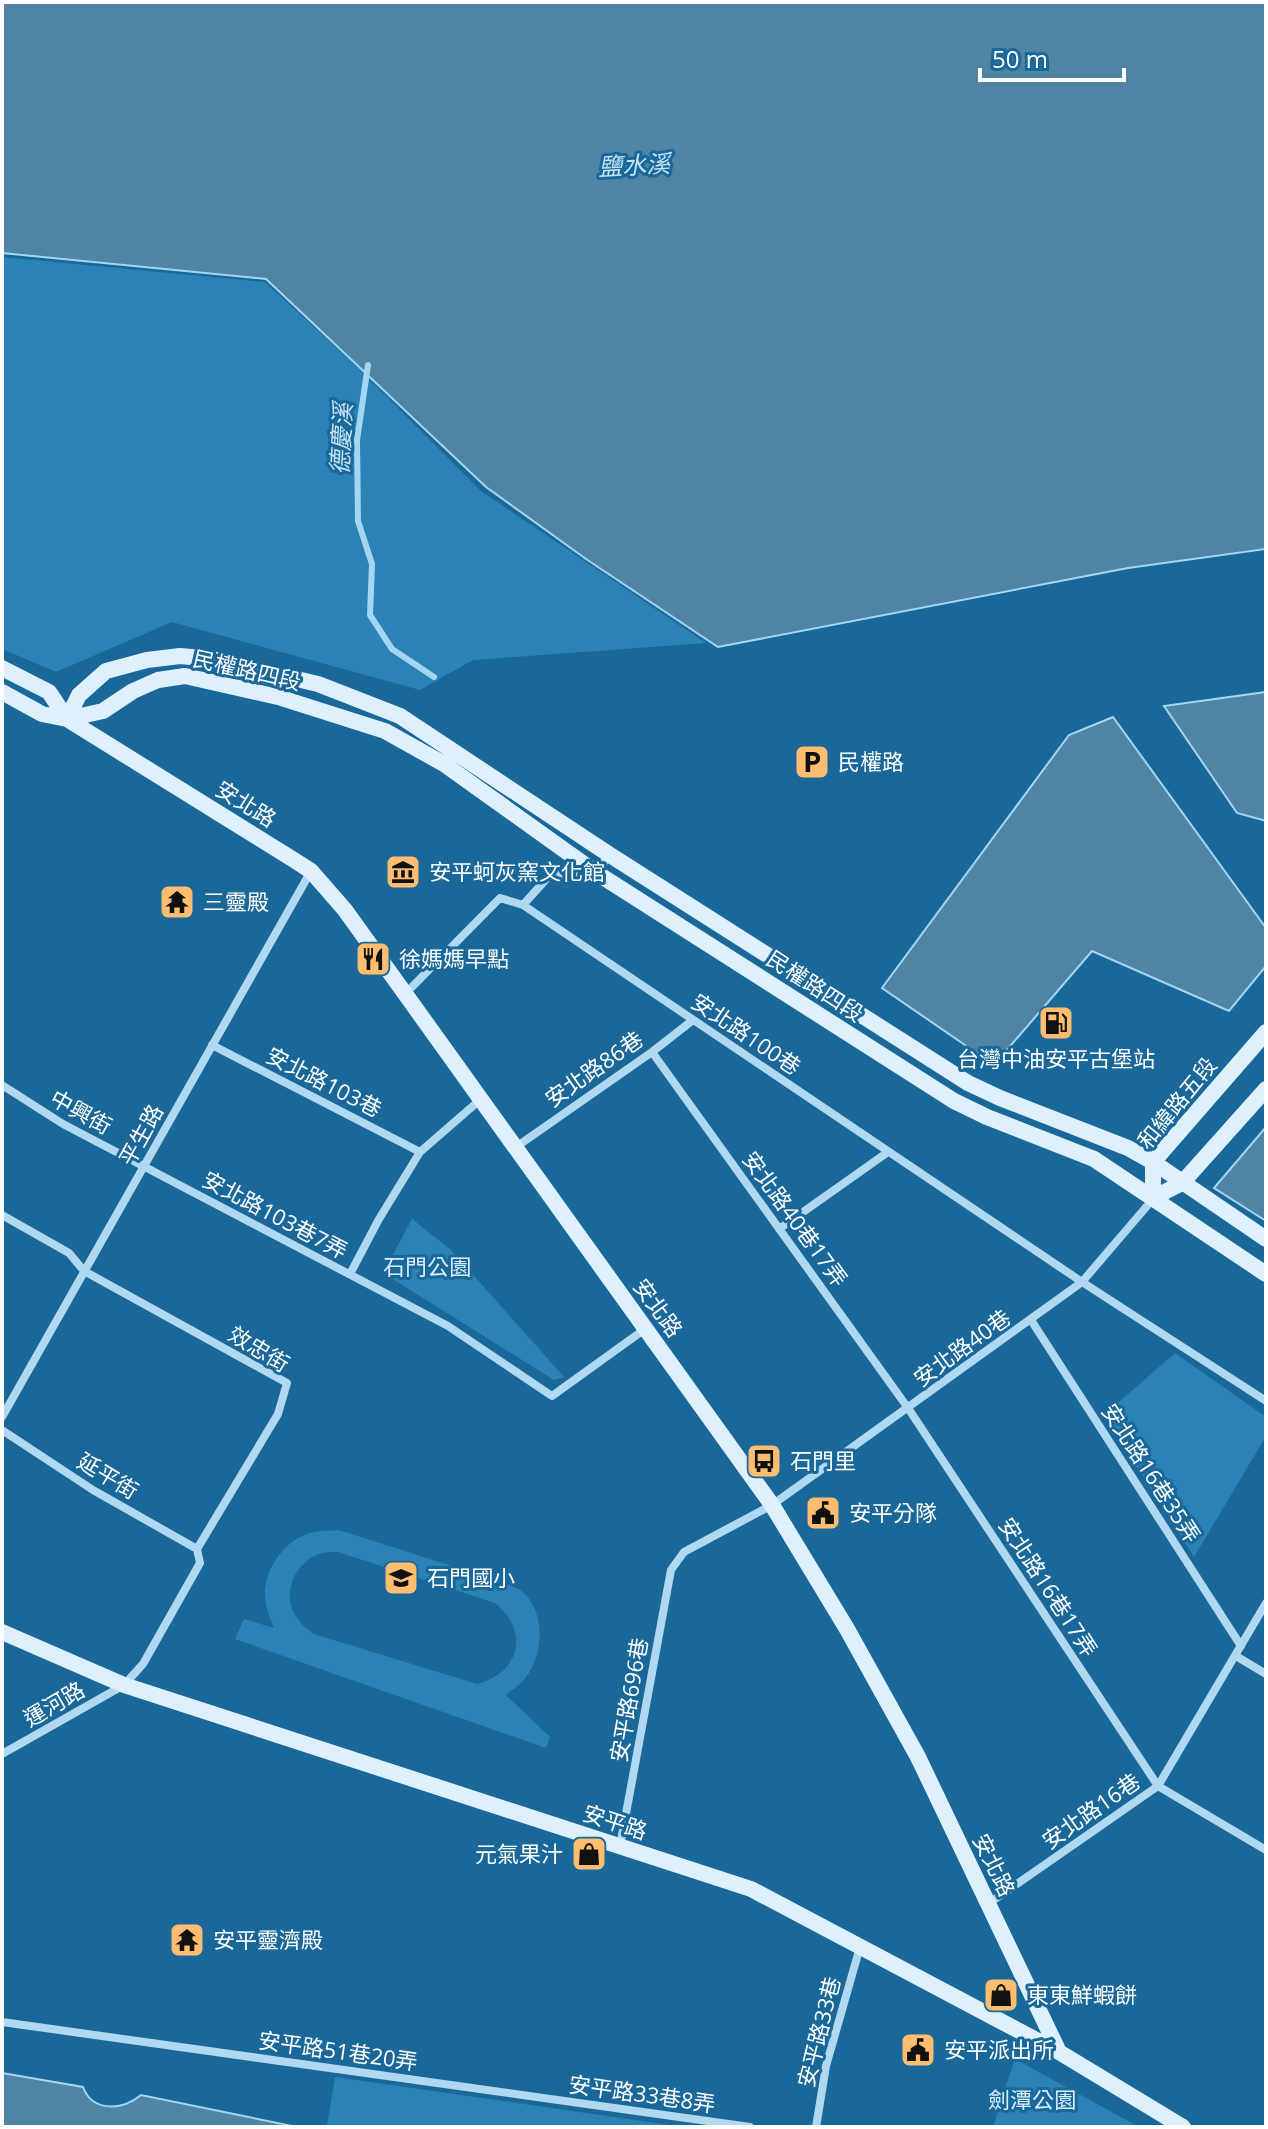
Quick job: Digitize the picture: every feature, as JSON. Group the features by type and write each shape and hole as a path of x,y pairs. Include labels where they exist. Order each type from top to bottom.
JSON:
{"street":[{"name":"民權路四段","path":"67,719 79,695 106,671 147,660 180,656 212,659 318,684 400,716 610,855 968,1083 1101,1136 1153,1162 1266,1239"},
{"name":"安北路","path":"2,668 49,692 67,719"},
{"name":"民權路四段","path":"67,719 103,711 133,691 158,680 185,676 278,697 385,731 463,777 595,872 954,1101 1094,1159 1266,1274"},
{"name":"安北路","path":"2,692 42,714 67,719 311,871 345,910 772,1505 847,1629 918,1757 1059,2052"},
{"path":"404,994 500,898 523,905 549,876 595,872 610,855"},
{"name":"平生路","path":"2,1417 311,871"},
{"name":"安北路100巷","path":"523,905 1082,1282 1266,1401"},
{"name":"安北路86巷","path":"515,1147 693,1020"},
{"name":"和緯路五段","path":"1153,1198 1153,1162 1266,1032"},
{"name":"安北路103巷","path":"212,1045 420,1152"},
{"name":"安北路40巷17弄","path":"652,1052 908,1408"},
{"name":"中興街","path":"2,1085 63,1124 145,1166"},
{"path":"1153,1198 1182,1183 1266,1089"},
{"path":"350,1274 420,1152 481,1099"},
{"path":"779,1229 888,1152"},
{"name":"安北路103巷7弄","path":"145,1166 448,1326 552,1396 645,1329"},
{"name":"安北路40巷","path":"676,1560 684,1552 772,1505 1082,1282 1153,1198"},
{"name":"效忠街","path":"2,1215 69,1253 84,1271 287,1383 278,1414 197,1549 200,1563 143,1664 124,1685"},
{"name":"安北路16巷35弄","path":"1031,1320 1241,1646"},
{"name":"安北路16巷17弄","path":"908,1408 1158,1786"},
{"name":"延平街","path":"2,1430 93,1490 197,1549"},
{"name":"安平路696巷","path":"620,1847 671,1570 676,1560"},
{"name":"安北路16巷","path":"988,1904 1158,1786 1266,1603"},
{"name":"安平路","path":"2,1632 124,1685 751,1889 1059,2052 1183,2127"},
{"path":"1236,1656 1266,1674"},
{"name":"運河路","path":"2,1754 124,1685"},
{"path":"1158,1786 1266,1850"},
{"name":"安平路33巷","path":"816,2127 826,2066 860,1946"},
{"name":"安平路51巷20弄","path":"2,2022 530,2096"},
{"name":"安平路33巷8弄","path":"530,2096 750,2127"}],"green space":[{"path":"2,257 265,282 354,364 481,491 706,643 473,660 420,690 172,622 56,672 2,649"},
{"name":"石門公園","path":"412,1219 451,1250 564,1377 554,1380 383,1273"},
{"path":"1175,1353 1266,1417 1266,1436 1194,1557 1104,1415"},
{"path":"339,1530 502,1582 525,1594 537,1615 538,1651 528,1674 506,1695 550,1737 546,1748 235,1639 244,1619 274,1628 266,1606 265,1587 272,1566 285,1548 303,1535","holes":["338,1552 495,1603 513,1626 515,1650 503,1671 477,1684 314,1634 295,1615 290,1594 294,1577 304,1563 319,1554"]},
{"name":"劍潭公園","path":"1015,2059 1139,2127 993,2127"},
{"path":"335,2077 684,2127 327,2125"}],"water":[{"name":"鹽水溪","path":"2,2 1266,2 1266,549 1128,568 718,647 586,559 486,487 266,279 2,253"},
{"path":"1266,692 1266,821 1237,813 1164,706"},
{"path":"1113,717 1266,928 1266,966 1229,1011 1092,951 994,1065 882,988 1069,735"},
{"path":"1266,1127 1266,1221 1214,1188"},
{"path":"2,2073 83,2087 101,2105 126,2104 141,2095 297,2127 2,2127"}],"waterway":[{"name":"德慶溪","path":"368,365 357,440 358,521 372,564 370,615 392,649 434,677"}],"place":[{"name":"民權路","path":"812,762"},
{"name":"安平蚵灰窯文化館","path":"403,872"},
{"name":"三靈殿","path":"177,902"},
{"name":"徐媽媽早點","path":"373,959"},
{"name":"台灣中油安平古堡站","path":"1056,1023"},
{"name":"石門里","path":"764,1461"},
{"name":"安平分隊","path":"823,1513"},
{"name":"石門國小","path":"401,1578"},
{"name":"元氣果汁","path":"589,1854"},
{"name":"安平靈濟殿","path":"187,1940"},
{"name":"東東鮮蝦餅","path":"1001,1995"},
{"name":"安平派出所","path":"918,2050"}]}
